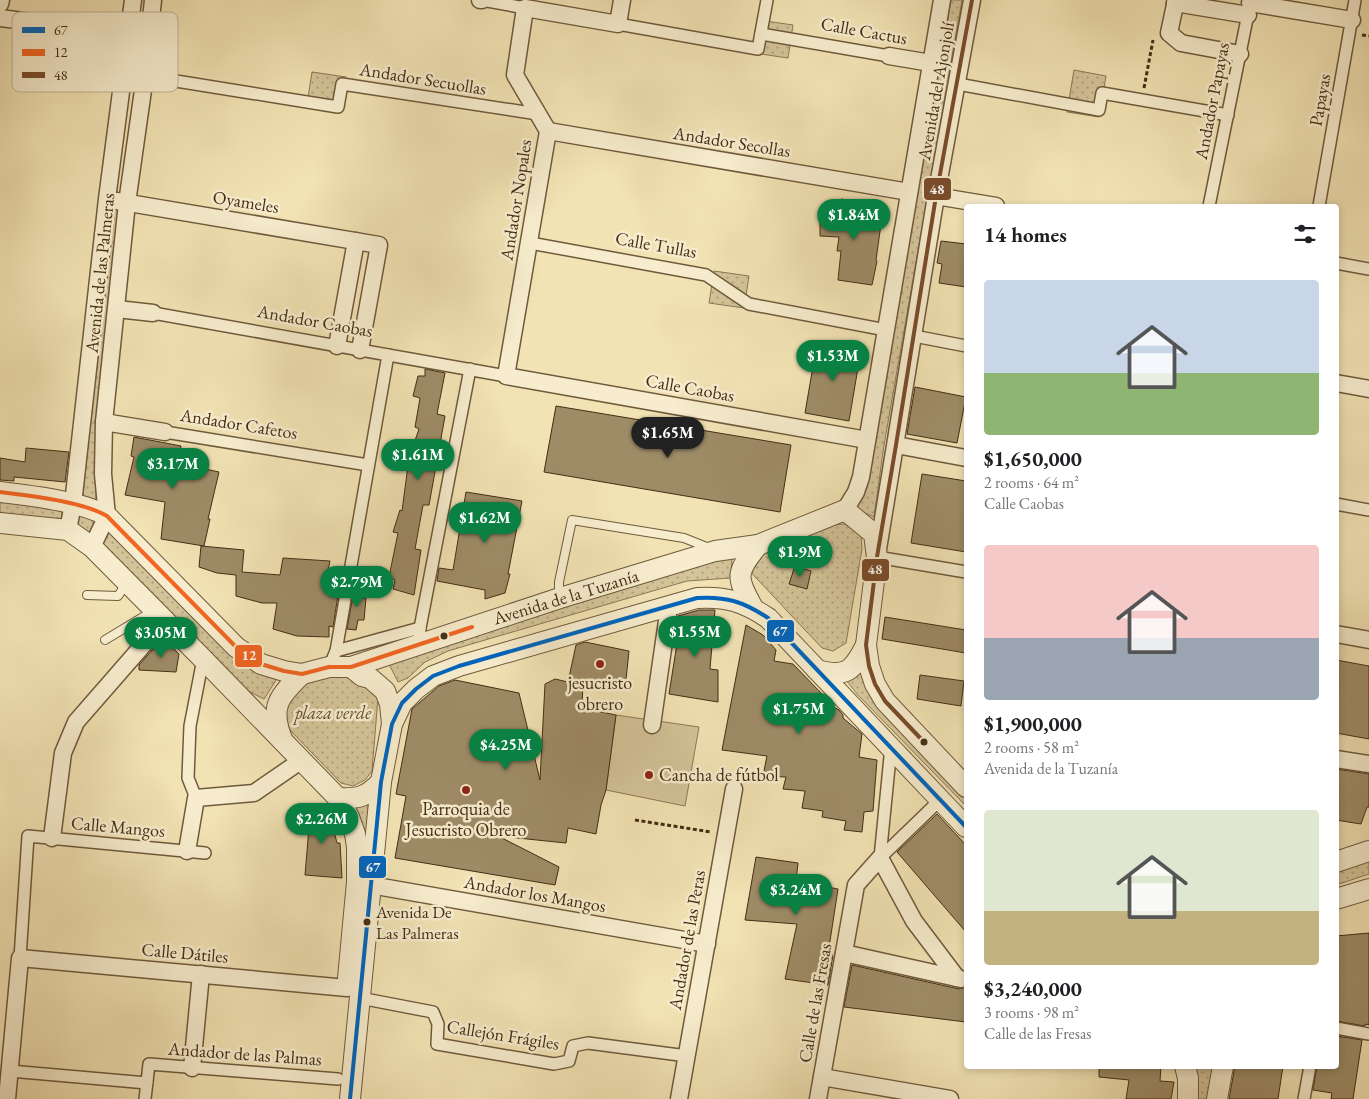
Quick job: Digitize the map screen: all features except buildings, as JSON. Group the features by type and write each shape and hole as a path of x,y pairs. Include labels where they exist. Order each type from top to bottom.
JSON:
{"street":[{"path":"481,0 758,49 767,0"},
{"path":"618,24 622,0"},
{"name":"Avenida del Ajonjolí","path":"845,510 856,492 861,477 942,0"},
{"name":"Avenida del Ajonjolí","path":"876,557 936,196 972,0"},
{"name":"Papayas","path":"1319,204 1356,0"},
{"path":"1240,54 1181,43 1170,32 1175,2 1352,20"},
{"name":"Andador Nopales","path":"506,376 548,131 515,75 525,8"},
{"name":"Andador Papayas","path":"1209,204 1249,9"},
{"name":"Calle Cactus","path":"760,34 931,63"},
{"name":"Andador Secuollas","path":"178,81 338,107 342,84 538,114"},
{"path":"958,84 1099,110 1102,93 1228,115"},
{"name":"Avenida de las Palmeras","path":"68,530 73,504 107,200 122,92"},
{"name":"Avenida de las Palmeras","path":"107,516 103,474 104,422 127,203 143,92"},
{"name":"Andador Secollas","path":"548,131 909,192"},
{"path":"936,196 984,204"},
{"name":"Oyameles","path":"107,200 379,245 360,350"},
{"path":"337,346 356,241"},
{"name":"Calle Tullas","path":"530,243 706,275 749,304 886,330"},
{"path":"1339,264 1369,269"},
{"name":"Andador Caobas","path":"117,309 153,313 506,376"},
{"path":"886,330 964,346"},
{"path":"388,355 332,659 419,636 470,369"},
{"name":"Calle Caobas","path":"506,376 867,440"},
{"path":"1339,383 1369,388"},
{"name":"Andador Cafetos","path":"104,422 368,464"},
{"path":"896,445 964,458"},
{"path":"0,492 73,504 95,509 107,516 92,547"},
{"path":"1339,505 1369,510"},
{"path":"845,510 874,534 876,557 866,645 869,666 875,684 885,701 964,785"},
{"name":"Avenida de la Tuzanía","path":"107,516 236,648 261,664 302,674 332,659 351,667 419,636 560,598 715,551 758,545 845,510"},
{"path":"0,523 68,530 92,547 204,659 338,798 349,817 355,834 364,884 354,993 350,1099"},
{"path":"753,608 744,591 740,580 740,573 743,564 758,545"},
{"path":"876,557 964,572"},
{"name":"Avenida de la Tuzanía","path":"364,884 392,724 402,703 416,689 433,676 458,666 697,598 715,597 736,601 753,608 768,618 964,825"},
{"path":"652,725 669,607"},
{"path":"52,838 62,753 76,722 160,615"},
{"path":"1339,635 1369,640"},
{"path":"817,670 830,674 840,674 848,671 857,662 866,645"},
{"path":"187,851 196,798 188,778 190,726 204,659"},
{"path":"351,667 362,676 370,678 385,690 390,704 392,724"},
{"path":"283,740 276,724 276,712 284,691 302,674"},
{"path":"891,747 880,858 914,921 961,979"},
{"path":"1339,759 1369,764"},
{"path":"196,798 254,793 302,760"},
{"path":"338,798 363,797 381,782"},
{"name":"Andador de las Peras","path":"679,1099 734,789"},
{"name":"Calle de las Fresas","path":"818,1099 856,885 880,858 940,800"},
{"name":"Calle Mangos","path":"20,958 28,836 205,853"},
{"path":"1339,861 1369,851"},
{"name":"Andador los Mangos","path":"364,884 707,944"},
{"path":"1339,898 1369,889"},
{"path":"844,953 961,979"},
{"path":"7,1099 20,958"},
{"name":"Calle Dátiles","path":"20,958 201,974 354,993"},
{"path":"192,1068 201,974"},
{"path":"338,1089 354,993"},
{"name":"Callejón Frágiles","path":"354,993 433,1012 438,1024 437,1044 554,1064 569,1062 573,1046 588,1043 687,1056"},
{"path":"1339,1029 1369,1034"},
{"name":"Andador de las Palmas","path":"147,1082 149,1064 192,1068 338,1089"},
{"path":"1186,1069 1188,1078 1188,1099"},
{"path":"1217,1099 1222,1069"},
{"path":"1304,1099 1309,1069"},
{"path":"10,1071 147,1082 145,1099"},
{"path":"822,1076 950,1099"}],"lane":[{"path":"560,598 559,582 572,520 684,538 715,551"},
{"path":"87,595 118,596 127,582"},
{"path":"105,640 160,615"}],"path":[{"path":"1142,100 1154,36"},
{"path":"635,820 726,835"}],"green space":[{"path":"951,0 962,0 884,445 874,517 856,509 881,396"},
{"path":"759,20 793,25 788,58 754,53"},
{"path":"1074,70 1106,76 1099,117 1067,112"},
{"path":"312,72 346,77 341,110 307,104"},
{"path":"111,206 121,206 96,480 96,500 83,496"},
{"path":"714,271 749,276 744,308 709,303"},
{"path":"0,496 63,508 61,521 0,516"},
{"path":"79,514 98,519 90,536 76,530"},
{"path":"105,524 278,677 264,699 238,686 95,548"},
{"path":"845,524 861,535 862,549 846,643 833,651 822,648 743,564 758,545 821,526"},
{"name":"plaza verde","path":"732,556 731,578 687,581 448,651 425,662 408,678 398,682 387,660 679,569"},
{"path":"858,658 964,784 964,804 858,695 846,680"},
{"name":"plaza verde","path":"351,667 378,698 372,771 365,780 353,786 341,783 288,728 280,709 302,674"},
{"path":"616,715 699,727 685,806 606,790"},
{"path":"369,798 366,837 353,803"},
{"path":"1369,851 1369,874 1339,884 1339,860"},
{"path":"1195,1069 1212,1069 1207,1099 1197,1099"}],"transit line":[{"name":"48","path":"924,742 885,701 875,684 869,666 866,645 877,557 936,196 972,0"},
{"name":"12","path":"0,492 41,497 84,506 107,516 236,647 261,664 284,671 302,674 329,667 351,667 472,627"},
{"name":"67","path":"350,1099 381,782 392,724 402,703 433,676 459,666 697,598 717,598 734,601 768,618 964,825"}],"place":[{"name":"jesucristo obrero","path":"600,664"},
{"name":"Cancha de fútbol","path":"649,775"},
{"name":"Parroquia de Jesucristo Obrero","path":"466,790"},
{"name":"Avenida De Las Palmeras","path":"367,922"}]}
